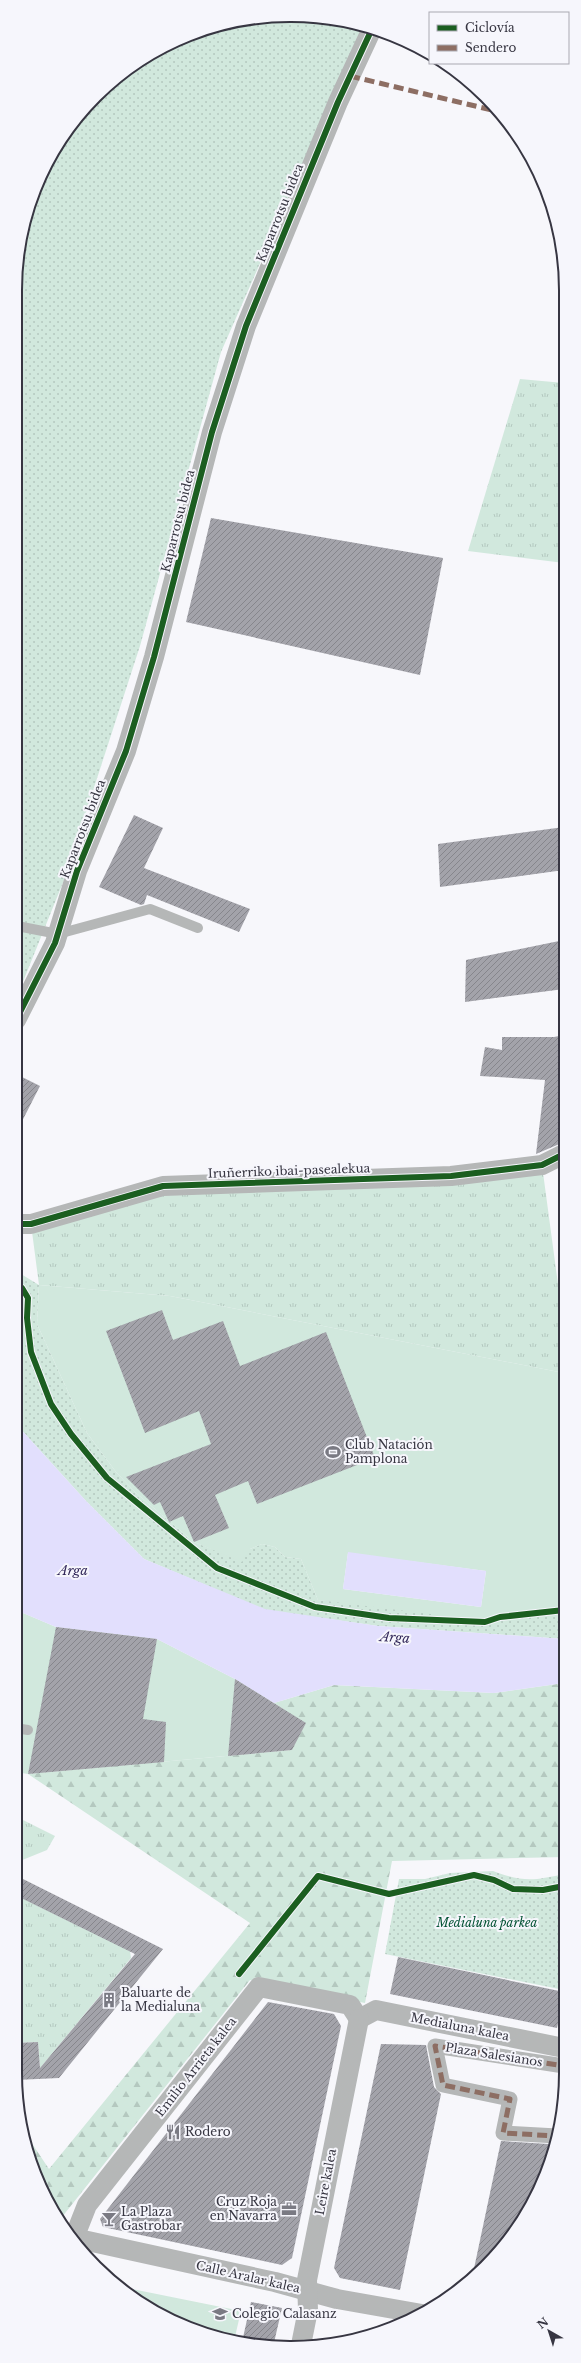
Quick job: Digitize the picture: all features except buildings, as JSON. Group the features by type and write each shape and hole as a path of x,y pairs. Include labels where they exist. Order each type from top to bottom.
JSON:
{"street":[{"name":"Kaparrotsu bidea","path":"22,1008 58,934 77,870 126,751 154,657 212,432 246,326 338,102 370,34"},
{"name":"Iruñerriko ibai-pasealekua","path":"22,1224 31,1224 163,1186 451,1176 542,1165 559,1156"},
{"name":"Emilio Arrieta kalea","path":"76,2234 87,2205 259,1986 350,2005 359,2019"},
{"name":"Medialuna kalea","path":"359,2019 376,2010 559,2047"},
{"name":"Leire kalea","path":"302,2340 308,2310 307,2280 359,2019"},
{"name":"Plaza Salesianos","path":"551,2136 503,2133 510,2099 443,2085 435,2046 559,2065"},
{"name":"Calle Aralar kalea","path":"80,2239 275,2282 337,2299 411,2312"}],"lane":[{"path":"22,927 58,934 150,909 198,928"},
{"path":"22,1729 28,1730"}],"green space":[{"path":"290,22 326,24 362,32 221,352 140,646 64,880 22,984 22,290 24,255 36,204 42,188 58,156 77,127 113,89 127,77 156,58 188,42 204,36 255,24"},
{"path":"520,379 559,383 559,562 468,551"},
{"path":"542,1165 559,1292 559,1372 170,1296 39,1285 31,1224 163,1186"},
{"path":"22,1275 39,1285 37,1324 87,1433 116,1472 136,1493 194,1542 212,1549 250,1549 262,1544 275,1547 285,1557 301,1559 318,1600 492,1615 559,1608 559,1639 378,1626 265,1610 144,1559 86,1501 22,1431"},
{"name":"Club Natación Pamplona","path":"39,1285 170,1296 559,1372 559,1608 492,1615 486,1621 318,1600 301,1559 285,1557 275,1547 262,1544 250,1549 242,1562 194,1542 136,1493 116,1472 87,1433 37,1324","holes":["348,1553 486,1571 481,1607 343,1589"]},
{"path":"22,1613 56,1627 157,1639 235,1679 306,1723 292,1750 28,1774 22,1773"},
{"path":"559,1684 559,1857 392,1861 365,2003 250,1980 63,2216 42,2175 31,2142 49,2169 250,1923 28,1774 292,1750 305,1723 274,1703 334,1685 494,1693"},
{"path":"22,1820 55,1836 47,1850 22,1860"},
{"name":"Medialuna parkea","path":"493,1871 520,1879 536,1879 559,1875 559,1989 385,1954 399,1879 425,1879 450,1873"},
{"path":"22,1898 130,1951 131,1958 40,2068 38,2042 22,2043"},
{"path":"131,2289 241,2311 235,2335 188,2321 156,2305"}],"water":[{"name":"Arga","path":"22,1431 86,1501 144,1559 265,1609 378,1626 559,1639 559,1684 494,1693 334,1685 274,1703 235,1679 157,1639 56,1627 22,1613"},
{"path":"348,1552 486,1571 481,1607 343,1589"}],"marked path":[{"path":"350,76 488,109"},
{"path":"551,2136 503,2133 510,2099 443,2085 435,2046 559,2065"}],"cycle path":[{"path":"22,1008 55,943 77,871 126,751 154,657 212,432 246,326 338,102 370,34"},
{"path":"22,1224 31,1224 163,1186 451,1176 542,1165 559,1156"},
{"path":"22,1288 28,1298 27,1318 31,1352 51,1404 71,1434 107,1478 217,1568 315,1607 389,1618 485,1622 500,1617 559,1611"},
{"path":"239,1974 318,1876 389,1894 474,1875 494,1880 513,1889 543,1890 559,1887"}],"place":[{"name":"Club Natación Pamplona","path":"333,1452"},
{"name":"Baluarte de la Medialuna","path":"109,2000"},
{"name":"Rodero","path":"173,2132"},
{"name":"Cruz Roja en Navarra","path":"289,2209"},
{"name":"La Plaza Gastrobar","path":"109,2219"},
{"name":"Colegio Calasanz","path":"220,2314"}]}
